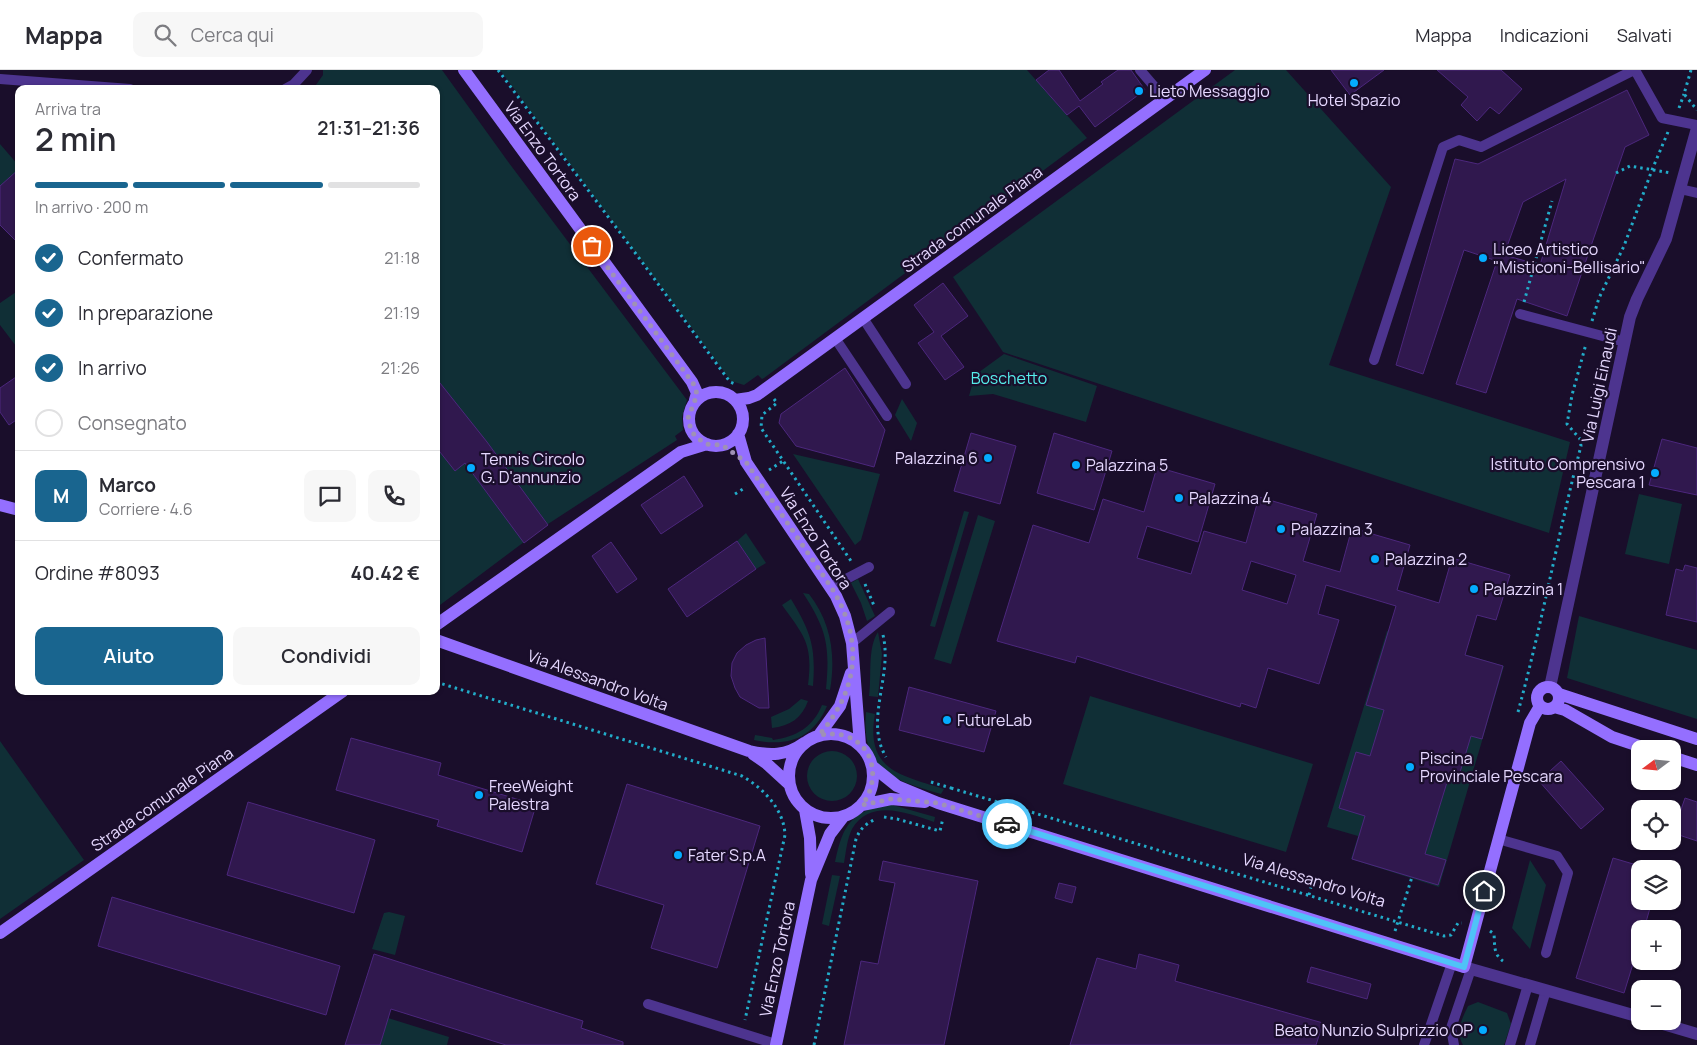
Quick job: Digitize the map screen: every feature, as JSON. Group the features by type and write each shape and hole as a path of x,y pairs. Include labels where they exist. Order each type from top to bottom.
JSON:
{"street":[{"name":"Via Enzo Tortora","path":"464,70 697,390 695,400"},
{"name":"Strada comunale Piana","path":"735,400 757,395 1205,70"},
{"name":"Via Luigi Einaudi","path":"1554,690 1630,317 1666,239 1697,126"},
{"name":"Via Enzo Tortora","path":"684,372 698,384 713,392"},
{"path":"440,622 681,452 706,444 722,445 733,439 738,434 743,420 740,406 725,393 706,393 695,400 692,406 688,418 691,430 700,441 706,444"},
{"name":"Strada comunale Piana","path":"743,420 757,395"},
{"path":"681,452 688,441 691,430"},
{"name":"Via Enzo Tortora","path":"738,434 746,462 831,587 845,616 852,642 860,745"},
{"name":"Via Enzo Tortora","path":"722,445 746,462"},
{"path":"0,505 15,509"},
{"name":"Via Alessandro Volta","path":"440,641 749,751 766,755 778,755 789,752 804,743"},
{"name":"Via Enzo Tortora","path":"819,735 840,706 848,687 853,666"},
{"path":"1631,743 1612,737 1565,710 1554,707 1546,709 1540,706 1537,699 1538,692 1543,687 1554,690 1697,739"},
{"path":"1554,690 1558,702 1554,707"},
{"name":"Strada comunale Piana","path":"0,933 337,695"},
{"path":"1462,966 1469,925 1498,840 1530,723 1540,706"},
{"path":"834,734 848,737 860,745 868,755 872,766 872,787 868,797 862,805 843,817 817,816 805,810 795,798 789,784 791,762 796,751 804,743 819,735 834,734"},
{"name":"Via Alessandro Volta","path":"749,751 766,762 789,784"},
{"path":"1681,760 1697,765"},
{"path":"872,766 897,786 938,803 1462,966 1631,1014"},
{"path":"862,805 891,799 938,803"},
{"name":"Via Enzo Tortora","path":"805,810 810,838 811,880"},
{"name":"Via Enzo Tortora","path":"776,1045 811,880 830,834 843,817"},
{"path":"1681,1029 1697,1034"}],"lane":[{"path":"292,85 307,70"},
{"path":"1140,70 1165,99"},
{"path":"1374,360 1444,147 1459,140 1481,147 1634,70 1662,118 1697,126"},
{"path":"0,79 78,85"},
{"path":"1680,189 1697,193"},
{"path":"1520,314 1625,342"},
{"path":"863,318 906,384"},
{"path":"835,338 887,416"},
{"path":"831,587 869,567"},
{"path":"852,642 890,612"},
{"path":"1498,840 1557,856 1568,873 1546,953"},
{"path":"1424,1045 1462,966"},
{"path":"1454,1045 1451,1028 1462,966"},
{"path":"1510,1045 1528,985"},
{"path":"1530,1045 1546,990"},
{"path":"648,1004 776,1045"}],"path":[{"path":"498,70 640,258 730,382 737,384"},
{"path":"1516,717 1532,662 1564,510 1581,446 1580,439 1567,424 1572,395 1599,298 1624,246 1652,170 1684,94 1691,70"},
{"path":"1684,94 1697,110"},
{"path":"1616,173 1630,166 1684,176"},
{"path":"1520,314 1552,201"},
{"path":"761,428 762,415 778,403"},
{"path":"440,683 742,776 756,784 766,794 784,821 785,835 742,1034"},
{"name":"Via Alessandro Volta","path":"951,788 1444,936 1451,935 1458,923 1469,925"},
{"path":"814,1045 859,831 865,824 874,819 885,817 940,831 943,821"},
{"path":"1390,944 1412,877"},
{"path":"1309,895 1314,880"},
{"path":"1465,914 1469,925 1489,930 1494,934 1497,956 1502,961 1511,964"}],"green space":[{"path":"323,70 442,70 509,163 687,400 682,417 683,430 675,436 677,440 548,524 440,605 440,85 316,85 323,75"},
{"path":"500,70 1027,70 1087,138 764,378 762,379 758,375 744,385 731,381"},
{"path":"1235,70 1286,70 1391,187 1329,365 1570,442 1549,533 1003,352 953,277"},
{"path":"0,144 15,161 15,240 0,225"},
{"path":"15,293 15,345 0,325 0,303"},
{"name":"Boschetto","path":"1004,354 1097,386 1086,422 993,394 969,396 975,375"},
{"path":"902,399 917,423 911,441 895,415"},
{"path":"793,454 880,474 861,540 855,545"},
{"path":"1639,494 1682,504 1669,564 1625,554"},
{"path":"964,511 969,512 935,627 930,626"},
{"path":"978,515 995,521 951,664 934,659"},
{"path":"746,533 766,563 756,569 737,541"},
{"path":"858,579 875,616 867,621 851,583"},
{"path":"803,593 809,594 827,627 832,652 830,690 826,689 827,649 822,628"},
{"path":"791,599 811,640 814,661 813,686 808,685 809,660 806,642 782,605"},
{"path":"1579,616 1697,650 1697,719 1567,678"},
{"name":"Piscina Provinciale Pescara","path":"1387,631 1504,666 1439,887 1351,859 1358,836 1327,827"},
{"path":"878,632 882,654 878,697 869,696 872,646"},
{"path":"1090,696 1313,764 1286,852 1063,784"},
{"path":"801,699 808,701 795,720 772,728 771,717 789,709"},
{"path":"822,705 827,706 821,717 814,726 798,738 777,742 754,740 755,735 772,738 773,740 781,739 803,730 814,719"},
{"path":"866,712 875,714 873,733 875,747 881,759 900,774 944,789 941,794 908,784 884,770 875,760 869,748 866,732"},
{"path":"0,741 84,860 0,919"},
{"path":"832,751 842,753 850,758 855,766 857,776 855,786 850,794 842,799 832,801 822,799 814,794 809,786 807,776 809,766 814,758 822,753"},
{"path":"889,804 935,817 934,822 890,810 869,814 860,819 852,829 844,863 835,862 841,838 851,822 866,811"},
{"path":"1530,860 1546,885 1530,949 1512,928"},
{"path":"832,875 840,876 829,926 822,924"},
{"path":"389,912 405,916 395,955 372,949 384,913"},
{"path":"1478,1002 1507,1013 1511,1024 1504,1045 1463,1045 1459,1030 1462,1020 1468,1006"},
{"path":"388,1018 449,1037 447,1045 380,1045"}],"building":[{"path":"1049,70 1059,70 1080,101 1118,70 1131,70 1145,90 1095,127 1079,106 1067,115 1036,80"},
{"name":"Hotel Spazio","path":"1331,70 1384,70 1350,95"},
{"path":"1437,70 1501,70 1522,89 1499,114 1490,107 1477,121 1461,105 1468,97"},
{"path":"1627,90 1649,135 1625,147 1567,316 1517,299 1486,393 1456,384 1497,261 1464,250 1423,374 1396,365 1455,159 1478,164","holes":["1566,179 1540,265 1504,255 1523,202"]},
{"path":"15,173 15,240 0,225 0,186"},
{"path":"943,283 968,316 941,336 964,367 945,380 918,343 934,332 914,305"},
{"path":"845,368 885,430 874,467 796,446 779,423 781,414"},
{"path":"15,378 15,421 9,425 0,412 0,388"},
{"path":"440,383 487,442 548,525 524,543 465,463 455,471 440,452"},
{"name":"Palazzina 6","path":"971,433 1016,446 1000,504 954,491"},
{"name":"Palazzina 5","path":"1054,433 1112,451 1094,510 1037,493"},
{"path":"1662,439 1697,448 1697,495 1649,485"},
{"path":"1157,467 1215,484 1198,542 1147,526 1137,558 1191,574 1204,531 1246,543 1259,497 1317,514 1303,561 1340,572 1352,528 1410,545 1397,590 1439,603 1452,558 1510,575 1496,620 1477,615 1465,655 1503,666 1482,739 1471,736 1457,782 1448,779 1425,854 1446,860 1438,885 1352,859 1365,816 1339,808 1356,752 1370,756 1384,710 1366,705 1396,606 1326,585 1318,614 1339,620 1319,684 1268,668 1256,708 1241,703 1240,707 1077,656 1075,663 997,641 1033,525 1089,543 1103,499 1144,512","holes":["1251,561 1296,575 1287,604 1242,590"]},
{"path":"684,476 703,506 661,534 641,505"},
{"path":"737,541 756,569 687,617 668,589"},
{"path":"611,542 637,579 617,593 592,556"},
{"path":"1685,565 1697,568 1697,622 1666,615 1676,569 1683,571"},
{"path":"765,638 769,708 759,708 740,697 731,676 732,663 737,653 746,645"},
{"name":"FutureLab","path":"909,687 996,711 984,752 899,730"},
{"path":"351,738 441,763 438,775 536,805 522,852 437,826 439,820 336,790"},
{"path":"1561,761 1604,809 1581,829 1539,781"},
{"name":"Fater S.p.A","path":"627,784 760,826 717,968 651,948 664,905 596,884"},
{"path":"1685,798 1697,802 1697,841 1681,836 1681,810"},
{"path":"248,802 375,840 354,913 227,875"},
{"path":"1613,858 1631,863 1631,910 1649,910 1647,920 1631,920 1631,970 1624,993 1576,978"},
{"path":"883,861 978,881 944,1045 844,1045 861,961 878,964 895,883 879,880"},
{"path":"1059,883 1076,887 1072,903 1055,898"},
{"path":"112,897 340,966 326,1015 98,946"},
{"path":"374,954 583,1021 581,1028 623,1042 623,1045 506,1045 391,1009 380,1045 345,1045"},
{"path":"1139,954 1179,965 1175,981 1323,1023 1316,1045 1070,1045 1097,958 1136,969"},
{"path":"1311,967 1371,984 1367,999 1307,982"}],"way so far":[{"path":"592,246 695,386 697,395 688,418 691,430 695,436 706,444 722,445 746,462 840,603 852,642 853,666 848,687 840,706 834,717 819,735 834,734 848,737 860,745 868,755 872,766 872,787 862,805 891,799 938,803 1007,824"}],"place":[{"name":"Hotel Spazio","path":"1354,83"},
{"name":"Lieto Messaggio","path":"1139,91"},
{"name":"Liceo Artistico \"Misticoni-Bellisario\"","path":"1483,258"},
{"name":"Palazzina 6","path":"988,458"},
{"name":"Palazzina 5","path":"1076,465"},
{"name":"Tennis Circolo G. D'annunzio","path":"471,468"},
{"name":"Istituto Comprensivo Pescara 1","path":"1655,473"},
{"name":"Palazzina 4","path":"1179,498"},
{"name":"Palazzina 3","path":"1281,529"},
{"name":"Palazzina 2","path":"1375,559"},
{"name":"Palazzina 1","path":"1474,589"},
{"name":"FutureLab","path":"947,720"},
{"name":"Piscina Provinciale Pescara","path":"1410,767"},
{"name":"FreeWeight Palestra","path":"479,795"},
{"name":"Fater S.p.A","path":"678,855"},
{"name":"Beato Nunzio Sulprizzio OP","path":"1483,1030"}],"route":[{"path":"1007,824 1464,967 1484,891"}]}
